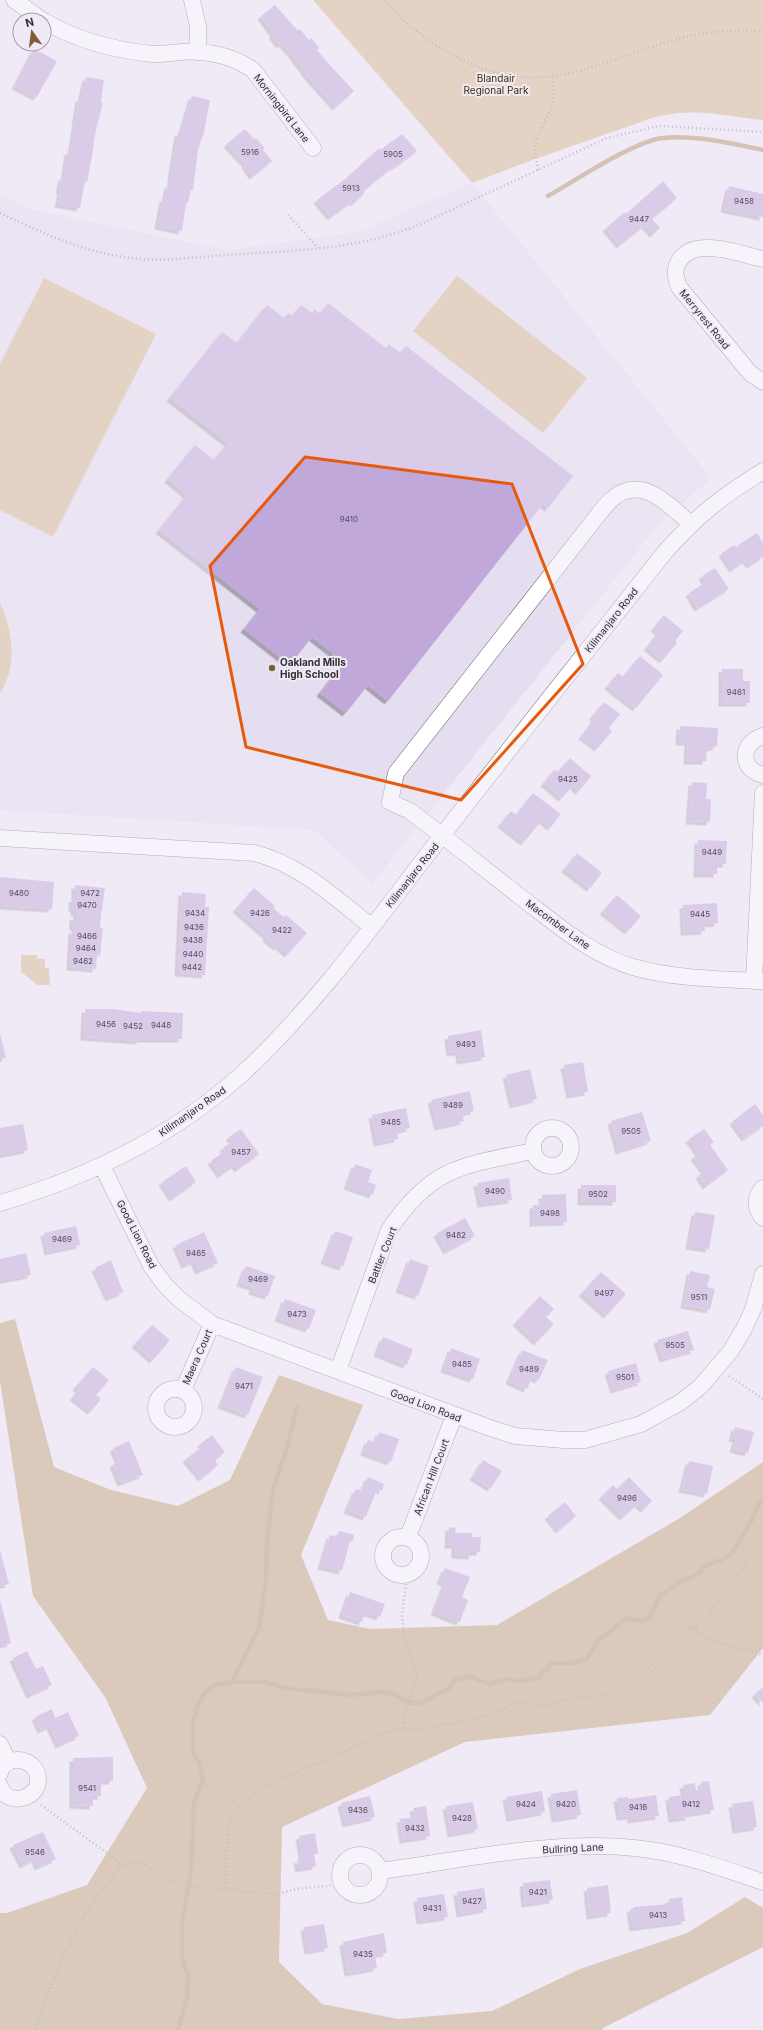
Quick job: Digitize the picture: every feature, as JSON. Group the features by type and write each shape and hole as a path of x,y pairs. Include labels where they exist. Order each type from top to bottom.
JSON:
{"street":[{"name":"Morningbird Lane","path":"14,0 31,12"},
{"path":"192,0 198,26 198,51"},
{"name":"Morningbird Lane","path":"52,25 82,40 109,47 154,54 198,51 226,56 240,61 253,70 313,148"},
{"name":"Merryrest Road","path":"763,259 715,248 701,248 692,250 681,258 676,266 675,277 679,287 750,373 763,382"},
{"name":"Kilimanjaro Road","path":"0,1202 44,1190 102,1166 172,1126 203,1105 240,1075 277,1040 372,927 665,552 691,524 714,503 763,471"},
{"name":"Macomber Lane","path":"691,524 662,499 648,492 634,489 623,492 612,500 594,520 396,773 390,802 410,811 578,941 614,960 634,967 662,973 758,981"},
{"path":"763,736 754,739 746,751 746,761 749,767 756,773 763,775"},
{"path":"758,981 763,793"},
{"path":"0,838 254,853 272,857 289,865 372,927"},
{"name":"Battler Court","path":"338,1371 389,1230 411,1201 432,1182 450,1172 472,1164 533,1151"},
{"name":"Good Lion Road","path":"102,1166 151,1266 165,1286 179,1299 212,1324 454,1416 515,1436 564,1440 586,1440 641,1424 663,1413 701,1386 718,1368 730,1352 744,1329 753,1309 763,1274"},
{"path":"763,1188 757,1197 756,1204 758,1212 763,1218"},
{"name":"Maera Court","path":"183,1390 212,1324"},
{"name":"African Hill Court","path":"408,1537 454,1416"},
{"path":"408,1537 420,1548 421,1559 413,1572 398,1575 392,1572 384,1564 382,1557 387,1543 394,1538 408,1537"},
{"path":"0,1744 4,1768 23,1760 30,1763 36,1770 38,1778 37,1786 33,1793 28,1797 18,1799 7,1796 0,1786"},
{"name":"Bullring Lane","path":"380,1871 547,1848 609,1846 644,1849 677,1855 763,1882"},
{"path":"352,1856 368,1856 376,1863 380,1871 379,1883 375,1889 368,1893 358,1895 351,1893 341,1882 342,1867 352,1856"}],"path":[{"path":"385,0 413,30 462,60 501,74 523,77 553,78 598,67 665,42 702,33 735,29 763,31"},
{"path":"538,170 534,145 554,99 553,78"},
{"path":"0,213 71,244 132,258 200,256 318,248 360,242 413,227 479,199 607,138 659,126 763,132"},
{"path":"288,215 318,248"},
{"path":"718,1368 763,1399"},
{"path":"226,1888 227,1833 233,1814 244,1801 285,1776 327,1760 387,1732 404,1728 423,1728 476,1720 494,1714 516,1702 550,1705 579,1698 616,1692 628,1687 641,1677 666,1648 708,1615 763,1540"},
{"path":"404,1728 406,1710 414,1691 417,1671 406,1644 402,1617 407,1574"},
{"path":"693,1628 706,1638 719,1644 763,1655"},
{"path":"33,1793 39,1804 115,1859 121,1865"},
{"path":"36,2030 50,1988 68,1946 87,1911 121,1865 139,1861 180,1884 200,1888 226,1888 260,1893 278,1894 296,1889 328,1886 341,1882"}],"highlighted area":[{"path":"305,457 512,484 583,664 461,800 246,747 210,566"}],"shaded area":[{"name":"Oakland Mills High School","path":"472,183 711,478 657,526 372,884 314,830 0,810 0,195 29,209 226,250 358,232"},
{"path":"15,1319 54,1467 111,1490 178,1506 230,1480 279,1375 363,1405 301,1555 328,1620 370,1629 497,1625 680,1518 763,1462 763,1648 710,1715 465,1742 282,1827 279,1962 322,2004 398,2019 492,2011 580,1969 687,1933 745,1897 763,1908 763,1947 603,2028 602,2030 0,2030 0,1913 7,1913 87,1885 147,1788 105,1697 33,1596 0,1381 0,1323"}],"green space":[{"name":"Blandair Regional Park","path":"313,0 763,0 763,120 697,112 655,117 535,159 472,183"},
{"path":"457,276 587,378 543,433 413,331"},
{"path":"44,278 156,334 53,537 0,510 0,364"},
{"path":"0,603 8,625 12,648 6,683 0,693"},
{"path":"21,955 37,955 37,959 45,959 45,968 49,968 50,985 38,985 21,972"}],"building":[{"path":"275,5 298,31 300,29 309,40 311,38 319,48 317,50 354,91 336,107 308,76 292,54 282,43 280,45 272,35 274,34 261,16"},
{"path":"32,52 40,52 57,61 37,97 15,86"},
{"path":"86,77 104,80 101,102 103,103 96,129 87,182 85,181 80,208 58,204 61,190 59,190 62,177 64,177 68,151 71,152 79,98 81,99"},
{"path":"192,96 210,100 203,137 198,150 193,190 191,190 188,203 186,203 182,231 158,226 163,198 165,199 168,185 170,185 178,132 181,133"},
{"path":"245,129 265,148 263,150 272,161 253,176 245,165 246,164 227,144"},
{"path":"402,134 417,151 395,167 394,166 373,183 354,203 353,201 331,217 317,200 349,176 379,148 380,150"},
{"path":"663,181 677,198 652,219 660,228 653,234 645,225 620,245 606,228 625,212 626,214"},
{"path":"729,186 763,194 763,217 724,209"},
{"name":"Oakland Mills High School","path":"328,303 386,348 389,344 400,353 406,346 573,476 548,508 543,504 388,701 368,685 346,713 320,693 344,662 312,637 290,665 244,629 260,609 159,530 187,495 168,479 195,445 214,460 228,443 170,398 222,332 237,343 267,305 284,318 288,313 293,316 301,305 312,313 315,309 320,314"},
{"path":"757,533 763,543 763,557 750,565 746,560 733,569 722,553 734,545 738,551 740,549 737,546"},
{"path":"715,568 729,589 698,608 689,593 706,582 702,576"},
{"path":"664,615 683,631 675,641 677,643 663,660 647,647 659,632 654,628"},
{"path":"640,656 663,675 636,708 608,686 618,673 623,677"},
{"path":"722,669 743,669 743,681 750,681 750,703 722,703"},
{"path":"604,702 620,714 609,728 612,731 598,748 582,736 595,718 593,716"},
{"path":"680,726 718,728 717,746 707,749 706,761 687,761 688,742 679,742"},
{"path":"570,758 591,776 579,791 573,785 562,798 544,783 554,770 558,772"},
{"path":"692,782 707,783 706,799 711,799 710,822 689,821"},
{"path":"533,793 561,814 551,827 542,820 524,842 501,824 511,811 516,815"},
{"path":"698,840 727,841 726,864 717,864 717,874 697,874"},
{"path":"577,853 602,873 590,888 565,869"},
{"path":"0,877 54,882 52,909 2,906 2,903 0,902"},
{"path":"75,885 105,888 100,928 103,928 100,956 97,955 96,969 70,967 72,931 74,931 75,927 73,926 73,917 77,917 77,913 74,913 74,908 72,908 72,899 75,899"},
{"path":"254,888 275,906 273,908 284,917 286,915 307,933 288,954 278,945 277,947 266,938 267,936 236,909"},
{"path":"182,892 206,894 205,907 209,907 205,975 178,973"},
{"path":"617,895 641,916 628,931 603,911"},
{"path":"717,903 718,923 704,924 705,931 684,932 683,905"},
{"path":"85,1009 113,1009 141,1013 141,1011 183,1013 182,1039 140,1039 140,1041 84,1037"},
{"path":"481,1030 485,1057 460,1061 459,1052 450,1053 448,1036"},
{"path":"0,1034 6,1058 0,1059"},
{"path":"583,1062 588,1092 570,1095 564,1065"},
{"path":"530,1069 537,1099 513,1105 506,1075"},
{"path":"470,1091 474,1111 462,1113 464,1121 438,1127 431,1100"},
{"path":"755,1104 763,1115 763,1126 745,1138 733,1121"},
{"path":"406,1108 410,1128 397,1131 398,1139 377,1143 372,1115"},
{"path":"642,1112 651,1141 619,1151 611,1121"},
{"path":"23,1124 28,1150 0,1155 0,1128"},
{"path":"241,1129 259,1154 238,1169 235,1165 221,1175 211,1161 225,1151 223,1148 233,1141 229,1137"},
{"path":"704,1129 714,1142 710,1145 728,1170 706,1186 699,1175 705,1171 694,1157 699,1153 689,1139"},
{"path":"355,1164 372,1170 368,1182 376,1185 373,1195 347,1186"},
{"path":"186,1166 196,1182 173,1198 162,1182"},
{"path":"509,1178 512,1200 481,1204 477,1183"},
{"path":"581,1185 616,1185 616,1202 581,1202"},
{"path":"566,1194 567,1222 533,1223 533,1205 543,1205 542,1195"},
{"path":"695,1212 715,1215 709,1249 689,1246"},
{"path":"465,1218 475,1236 447,1251 437,1233"},
{"path":"76,1226 80,1245 48,1252 44,1233"},
{"path":"335,1231 353,1237 343,1267 324,1261"},
{"path":"204,1232 218,1263 199,1271 194,1261 185,1265 176,1245"},
{"path":"26,1253 31,1275 0,1281 0,1259"},
{"path":"410,1259 429,1266 418,1296 399,1289"},
{"path":"111,1260 123,1292 109,1298 95,1268"},
{"path":"246,1266 275,1276 268,1296 252,1291 253,1287 240,1283"},
{"path":"690,1271 710,1275 707,1287 715,1289 710,1310 684,1305"},
{"path":"601,1272 626,1294 607,1315 582,1293"},
{"path":"540,1296 554,1309 546,1317 554,1324 537,1342 516,1322"},
{"path":"285,1299 316,1310 309,1329 278,1318"},
{"path":"152,1325 170,1340 153,1360 135,1344"},
{"path":"688,1331 694,1350 663,1359 657,1340"},
{"path":"383,1337 413,1349 407,1365 377,1353"},
{"path":"451,1348 480,1359 473,1379 444,1369"},
{"path":"522,1350 548,1360 539,1380 532,1377 527,1389 509,1381"},
{"path":"636,1363 641,1382 614,1390 608,1371"},
{"path":"93,1367 109,1380 96,1395 101,1399 91,1411 73,1397 79,1390 76,1387"},
{"path":"236,1367 263,1377 248,1415 221,1405"},
{"path":"735,1427 754,1432 748,1453 733,1449 736,1439 732,1438"},
{"path":"379,1432 399,1439 391,1462 364,1452 368,1440 375,1443"},
{"path":"212,1435 225,1452 215,1460 218,1465 202,1478 186,1459 203,1446 201,1443"},
{"path":"129,1441 143,1475 121,1483 113,1464 119,1461 113,1448"},
{"path":"483,1460 502,1471 491,1488 473,1477"},
{"path":"689,1461 713,1466 707,1494 682,1489"},
{"path":"368,1477 384,1484 382,1491 377,1489 366,1517 347,1510 356,1489 362,1491"},
{"path":"629,1477 652,1501 644,1509 638,1504 623,1517 602,1496 613,1485 617,1489"},
{"path":"565,1502 576,1516 559,1530 548,1516"},
{"path":"449,1527 456,1528 455,1533 472,1533 472,1537 481,1537 480,1552 472,1552 472,1556 455,1555 455,1545 448,1545"},
{"path":"339,1531 354,1535 353,1541 350,1541 342,1571 321,1566 330,1535 338,1537"},
{"path":"0,1550 9,1584 0,1586"},
{"path":"445,1568 470,1577 462,1597 468,1600 460,1622 434,1612 445,1583 440,1581"},
{"path":"350,1592 385,1604 380,1617 365,1612 362,1622 342,1615"},
{"path":"0,1600 11,1643 0,1646"},
{"path":"27,1651 36,1669 43,1666 52,1685 30,1695 13,1658"},
{"path":"763,1687 763,1703 755,1694"},
{"path":"52,1709 55,1718 68,1712 79,1736 59,1745 50,1726 41,1730 35,1717"},
{"path":"113,1757 113,1781 101,1781 101,1796 93,1796 93,1806 73,1805 73,1758"},
{"path":"709,1781 714,1810 688,1814 689,1817 672,1819 669,1797 685,1795 683,1785 695,1783 696,1790 702,1790 701,1782"},
{"path":"577,1790 581,1815 555,1819 551,1794"},
{"path":"542,1791 545,1812 510,1818 506,1797"},
{"path":"656,1795 659,1816 631,1820 631,1816 620,1817 617,1798 628,1797 628,1799"},
{"path":"370,1796 375,1817 346,1824 341,1803"},
{"path":"753,1801 757,1827 736,1830 732,1804"},
{"path":"473,1802 478,1829 451,1834 446,1806"},
{"path":"426,1806 430,1836 403,1840 400,1819 415,1817 413,1808"},
{"path":"43,1832 56,1859 38,1867 35,1859 23,1865 13,1845"},
{"path":"315,1833 318,1854 314,1854 316,1866 299,1869 297,1860 303,1859 299,1836"},
{"path":"550,1880 553,1900 525,1904 523,1883"},
{"path":"608,1885 611,1913 590,1916 587,1888"},
{"path":"484,1888 487,1909 460,1914 457,1892"},
{"path":"444,1894 448,1917 420,1921 417,1898"},
{"path":"682,1897 685,1921 633,1928 630,1909 634,1907 670,1904 669,1899"},
{"path":"324,1924 328,1948 308,1951 304,1927"},
{"path":"384,1933 387,1953 375,1955 377,1968 348,1973 343,1942"}],"waterway":[{"path":"548,196 621,154 637,146 663,138 675,137 701,139 726,142 763,150"},
{"path":"232,1682 259,1628 266,1579 267,1542 273,1489 287,1448 297,1407"},
{"path":"178,2030 187,1998 188,1975 182,1959 182,1922 191,1872 194,1802 203,1780 200,1764 193,1753 193,1722 198,1704 205,1692 215,1685 232,1682 266,1682 284,1688 351,1695 380,1692 393,1694 413,1704 423,1702 449,1688 455,1680 469,1676 489,1684 506,1679 518,1681 537,1678 552,1663 573,1663 587,1659 598,1641 626,1619 644,1621 650,1617 660,1596 678,1583 696,1575 706,1566 723,1559 733,1552 752,1520 759,1503 763,1500"}],"place":[{"name":"Oakland Mills High School","path":"272,668"}]}
